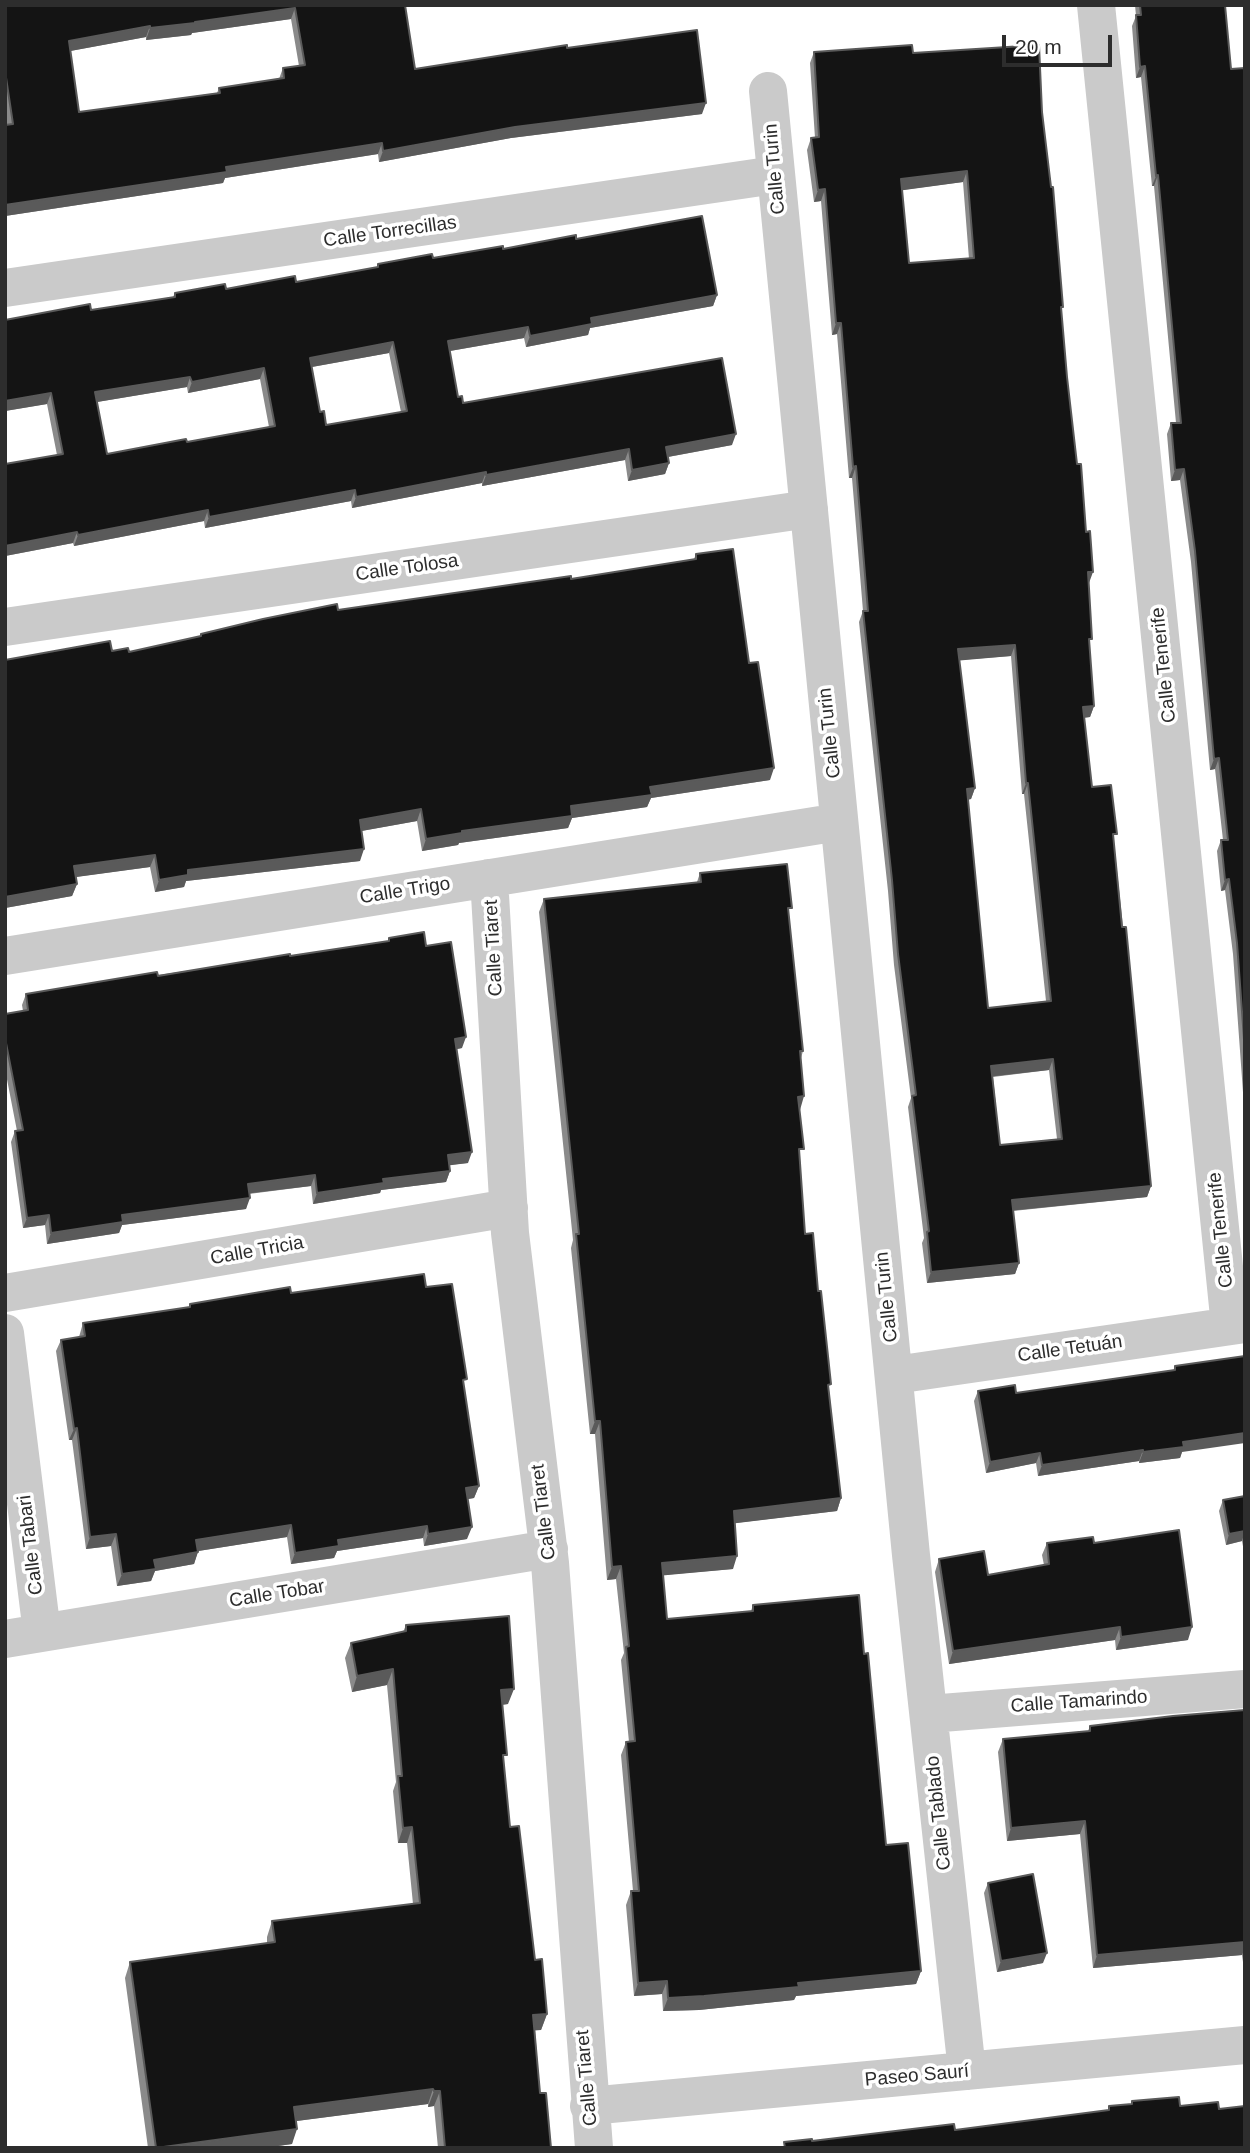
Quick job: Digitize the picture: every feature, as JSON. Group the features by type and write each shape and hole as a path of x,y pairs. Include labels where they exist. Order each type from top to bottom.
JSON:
{"street":[{"name":"Calle Tenerife","path":"1096,5 1238,1325"},
{"name":"Calle Turin","path":"768,91 911,1555"},
{"name":"Calle Torrecillas","path":"5,288 775,175"},
{"name":"Calle Tolosa","path":"5,627 808,509"},
{"name":"Calle Trigo","path":"9,955 839,822"},
{"name":"Calle Tiaret","path":"489,878 509,1208 549,1549 593,2148"},
{"name":"Calle Tricia","path":"5,1293 509,1208"},
{"name":"Calle Tetuán","path":"895,1375 1238,1325"},
{"name":"Calle Tabari","path":"5,1332 24,1636"},
{"name":"Calle Tobar","path":"24,1636 549,1549"},
{"name":"Calle Tablado","path":"911,1555 967,2071"},
{"name":"Calle Tamarindo","path":"929,1714 1237,1690"},
{"name":"Paseo Saurí","path":"589,2106 1245,2045"}],"building":[{"path":"5,5 405,5 415,69 567,45 567,48 697,30 706,103 515,127 383,151 382,143 226,167 227,172 5,205 5,125 13,124 5,71","holes":["295,8 305,65 283,68 284,78 219,88 220,93 79,112 69,41 150,26 195,23"]},
{"path":"1140,5 1225,5 1231,69 1245,68 1245,1053 1237,943 1229,879 1225,880 1221,840 1228,840 1219,758 1214,759 1195,551 1184,469 1175,470 1171,423 1181,423 1158,175 1156,176 1145,66 1140,67 1136,15 1141,15"},
{"path":"912,45 913,53 1039,45 1042,112 1053,187 1067,377 1077,464 1081,464 1086,532 1090,531 1093,572 1088,572 1094,706 1083,707 1092,787 1111,785 1117,834 1113,834 1122,927 1126,927 1151,1186 1012,1200 1019,1263 931,1272 929,1231 912,1096 916,1095 898,954 863,611 868,611 841,323 836,323 825,189 818,190 811,138 819,137 814,52","holes":["967,171 974,258 909,263 901,179","1015,645 1026,783 1051,1001 988,1008 967,789 975,788 958,649","1053,1059 1062,1139 1000,1145 991,1066"]},
{"path":"702,216 717,295 591,318 592,324 530,336 528,327 448,341 458,397 462,396 463,403 722,358 736,434 666,447 669,463 632,470 629,449 486,475 486,472 356,497 355,490 209,517 208,510 5,546 5,464 63,454 51,393 5,401 5,320 90,304 91,310 175,297 175,293 225,284 226,289 295,276 296,282 432,254 433,258 503,246 503,249 576,235 576,239","holes":["393,342 407,411 326,425 324,411 320,412 310,358","264,368 275,426 107,454 95,392 190,377 192,382"]},
{"path":"733,549 749,663 758,662 774,768 650,787 652,795 571,806 572,816 462,831 426,839 421,809 360,820 364,849 188,870 188,875 159,880 155,855 74,866 77,884 5,897 5,660 110,641 112,651 128,648 129,652 337,604 338,610 571,576 571,579 696,559 696,554"},
{"path":"787,864 792,908 788,908 803,1051 800,1051 804,1096 798,1097 804,1149 799,1149 805,1234 813,1233 818,1291 821,1291 841,1498 734,1511 737,1556 662,1563 667,1619 753,1611 753,1605 859,1595 864,1654 868,1653 886,1845 908,1843 921,1971 798,1983 799,1987 668,1998 667,1981 638,1983 631,1891 639,1891 626,1742 635,1741 626,1647 629,1646 621,1566 612,1567 600,1421 595,1421 576,1234 579,1234 544,899 701,882 700,873"},
{"path":"424,932 426,946 451,942 466,1037 455,1039 472,1152 448,1155 450,1171 383,1179 384,1183 317,1193 315,1175 248,1184 250,1198 122,1215 123,1222 51,1233 49,1215 27,1218 15,1131 23,1130 5,1038 5,1014 28,1010 26,994 157,972 158,976 389,941 389,938"},
{"path":"424,1274 426,1287 452,1284 467,1379 463,1380 479,1486 466,1488 472,1527 428,1534 427,1526 338,1540 339,1546 295,1553 291,1525 196,1540 198,1552 154,1560 156,1569 122,1574 116,1534 90,1537 77,1428 74,1429 61,1340 85,1336 83,1323 190,1307 190,1304 290,1287 291,1293"},
{"path":"1245,1356 1245,1433 1183,1442 1184,1447 1143,1450 1042,1465 1040,1453 990,1462 978,1391 1015,1385 1016,1393 1175,1370 1175,1366"},
{"path":"1245,1496 1245,1531 1229,1534 1223,1500"},
{"path":"1179,1530 1192,1627 1121,1637 1120,1627 953,1651 939,1559 984,1551 988,1575 1049,1564 1047,1543 1093,1537 1094,1543"},
{"path":"509,1616 514,1689 501,1690 507,1755 503,1755 510,1827 519,1826 535,1960 542,1959 547,2014 533,2015 540,2093 546,2093 551,2148 445,2148 440,2091 433,2089 294,2107 297,2129 156,2148 130,1962 275,1942 272,1921 420,1903 412,1827 403,1828 398,1776 402,1776 393,1669 357,1676 351,1643 406,1631 406,1625"},
{"path":"1245,1710 1245,1942 1097,1955 1085,1821 1011,1828 1003,1739 1090,1731 1090,1726 1173,1716"},
{"path":"1033,1874 1047,1953 1001,1961 988,1883"},
{"path":"1179,2097 1180,2106 1218,2102 1219,2109 1245,2106 1245,2148 785,2148 784,2142 954,2124 955,2130 1109,2110 1109,2106 1132,2104 1132,2101"}]}
